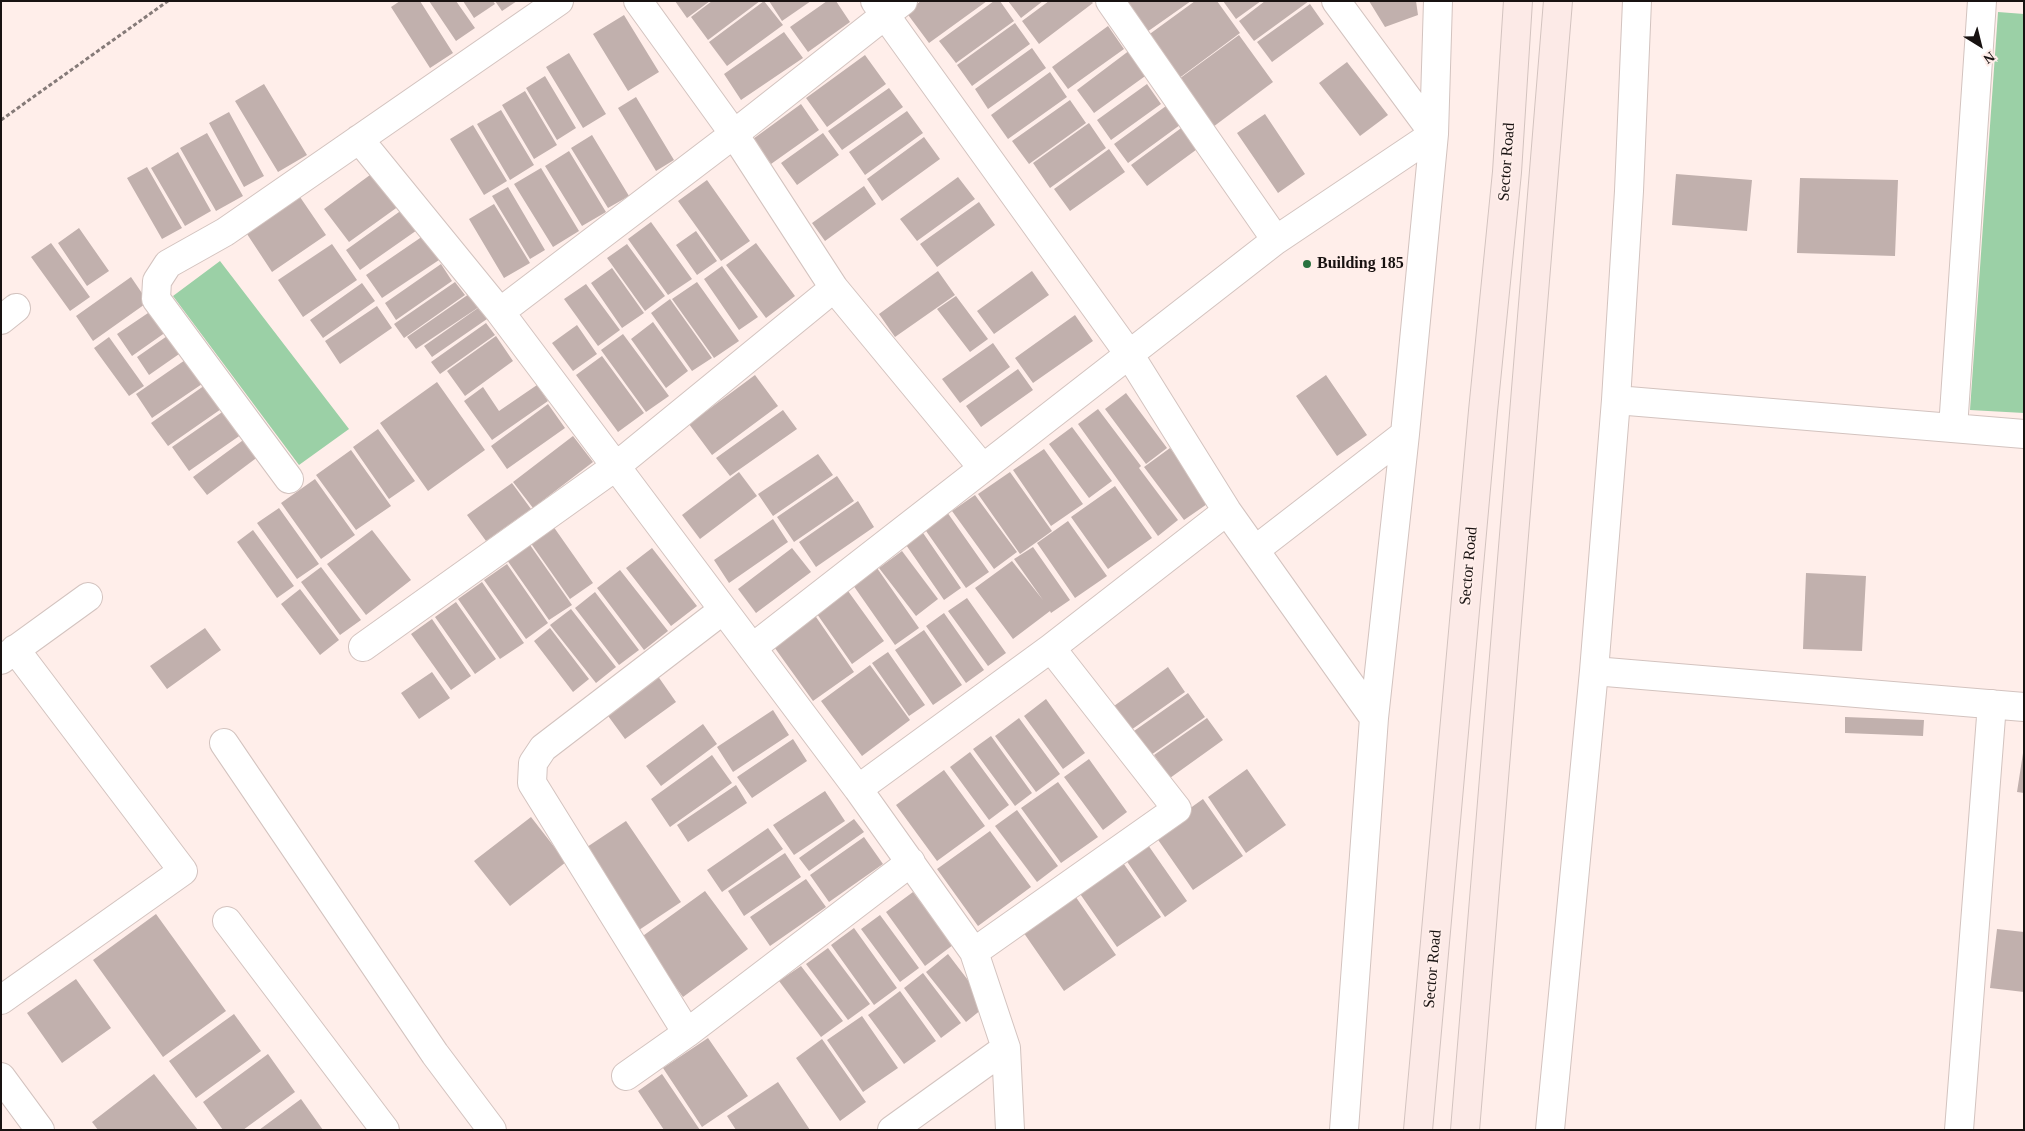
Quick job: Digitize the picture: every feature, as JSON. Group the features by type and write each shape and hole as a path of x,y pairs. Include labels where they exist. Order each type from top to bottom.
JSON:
{"main road":[{"name":"Sector Road","path":"1418,1130 1507,172 1518,1"},
{"path":"1465,1130 1558,1"}],"street":[{"path":"289,479 156,299 158,281 168,264 225,232 559,1"},
{"path":"638,1 734,134 834,288 982,467"},
{"path":"1110,1 1276,240"},
{"path":"1336,1 1434,134"},
{"path":"1344,1130 1374,718 1405,434 1434,134 1438,1"},
{"path":"1550,1130 1594,671 1616,400 1629,191 1637,1"},
{"path":"1953,428 1982,1"},
{"path":"500,312 734,134 888,6 1129,354 1227,511 1374,718"},
{"path":"752,648 982,467 1276,240 1434,134"},
{"path":"359,139 500,312 858,789 974,952 1006,1048 1010,1130"},
{"path":"363,647 615,467 834,288"},
{"path":"1616,400 2024,434"},
{"path":"1255,550 1405,434"},
{"path":"858,789 1052,648 1227,511"},
{"path":"1,1000 183,871 8,655 88,597"},
{"path":"687,1033 532,783 533,763 543,748 723,610"},
{"path":"974,952 1177,809 1052,648"},
{"path":"1594,671 2024,707"},
{"path":"1959,1130 1992,704"},
{"path":"224,743 434,1054 492,1130"},
{"path":"626,1076 687,1033 911,862"},
{"path":"227,921 385,1130"},
{"path":"892,1130 1006,1048"},
{"path":"1,1077 40,1130"}],"path":[{"path":"1,120 168,1"}],"green space":[{"path":"1998,12 2024,14 2024,413 1970,410"},
{"path":"220,261 349,429 299,465 173,296"}],"building":[{"path":"400,1 420,1 453,53 430,68 391,7"},
{"path":"429,1 456,1 475,28 456,41"},
{"path":"463,1 493,1 495,4 474,18"},
{"path":"495,1 517,1 502,11"},
{"path":"675,1 710,1 687,18"},
{"path":"712,1 760,1 708,40 691,17"},
{"path":"764,1 783,25 727,66 709,42"},
{"path":"769,1 811,1 782,21"},
{"path":"827,1 836,1 850,22 808,52 790,27"},
{"path":"921,1 987,1 929,43 906,12"},
{"path":"994,1 1000,1 1014,21 956,63 939,41"},
{"path":"1008,1 1043,1 1021,18"},
{"path":"1049,1 1091,1 1093,3 1039,44 1022,21"},
{"path":"1126,1 1191,1 1147,32"},
{"path":"1195,1 1217,1 1240,33 1178,79 1147,36"},
{"path":"1223,1 1261,1 1236,19"},
{"path":"1265,1 1309,1 1254,41 1239,21"},
{"path":"1369,1 1416,1 1418,15 1385,27"},
{"path":"1310,4 1324,24 1272,62 1257,42"},
{"path":"624,15 659,72 628,91 593,34"},
{"path":"1015,23 1030,44 972,86 957,65"},
{"path":"1108,26 1124,49 1068,89 1052,67"},
{"path":"784,32 803,58 741,100 724,74"},
{"path":"1239,35 1273,82 1213,127 1179,79"},
{"path":"1032,48 1046,68 988,109 975,89"},
{"path":"1130,50 1148,74 1094,113 1077,90"},
{"path":"569,53 606,114 583,128 546,67"},
{"path":"865,55 886,84 827,127 806,98"},
{"path":"1347,62 1388,115 1360,136 1319,83"},
{"path":"1050,72 1067,97 1008,139 991,115"},
{"path":"545,76 576,128 557,140 526,88"},
{"path":"264,84 307,155 278,172 235,101"},
{"path":"1147,84 1161,104 1111,140 1097,120"},
{"path":"889,88 903,107 842,150 828,131"},
{"path":"525,91 557,145 534,159 502,105"},
{"path":"636,97 674,160 656,171 618,108"},
{"path":"1070,100 1086,123 1029,164 1012,141"},
{"path":"801,104 819,130 771,164 753,139"},
{"path":"1166,106 1180,125 1128,163 1114,144"},
{"path":"501,110 534,165 510,180 477,124"},
{"path":"907,111 923,133 865,175 849,152"},
{"path":"229,112 264,176 244,187 209,123"},
{"path":"1265,114 1305,174 1278,193 1237,133"},
{"path":"1089,123 1106,148 1050,188 1033,163"},
{"path":"1188,123 1204,144 1147,186 1131,165"},
{"path":"473,125 507,181 484,195 450,139"},
{"path":"207,133 243,196 216,211 180,148"},
{"path":"823,133 839,155 797,185 781,163"},
{"path":"592,135 629,196 608,208 571,148"},
{"path":"924,137 940,159 882,201 867,179"},
{"path":"1109,149 1125,172 1070,211 1054,189"},
{"path":"569,151 606,212 582,226 545,166"},
{"path":"178,152 211,211 185,226 151,168"},
{"path":"147,167 182,228 162,239 127,178"},
{"path":"541,168 579,231 553,247 514,184"},
{"path":"374,172 399,206 349,242 324,209"},
{"path":"1676,174 1752,180 1747,231 1672,225"},
{"path":"958,177 975,199 917,241 900,219"},
{"path":"1800,178 1898,180 1895,256 1797,253"},
{"path":"707,180 750,241 721,261 678,201"},
{"path":"864,186 876,204 825,241 812,223"},
{"path":"508,187 545,250 530,259 492,196"},
{"path":"300,197 326,235 272,272 247,234"},
{"path":"979,202 995,225 937,267 920,244"},
{"path":"494,204 530,263 504,278 469,219"},
{"path":"406,207 420,228 360,270 346,250"},
{"path":"651,222 692,279 668,295 628,239"},
{"path":"79,228 109,271 87,286 58,243"},
{"path":"696,231 717,261 697,275 676,245"},
{"path":"423,236 439,260 382,298 366,275"},
{"path":"51,243 90,297 70,311 31,257"},
{"path":"756,243 795,296 766,318 726,265"},
{"path":"332,244 357,280 303,317 278,280"},
{"path":"627,244 665,296 645,311 607,258"},
{"path":"441,264 452,281 396,320 385,303"},
{"path":"722,266 758,317 739,330 704,279"},
{"path":"612,268 644,313 622,328 591,283"},
{"path":"938,271 955,295 895,337 879,314"},
{"path":"1032,271 1049,295 994,334 977,311"},
{"path":"131,277 148,302 93,341 76,316"},
{"path":"455,282 465,295 404,338 394,324"},
{"path":"697,282 739,341 714,358 672,299"},
{"path":"362,283 375,301 323,338 310,320"},
{"path":"586,284 620,330 598,346 564,299"},
{"path":"469,294 479,307 416,349 407,337"},
{"path":"956,296 988,339 970,352 937,309"},
{"path":"670,299 712,358 692,371 651,313"},
{"path":"377,306 392,328 340,364 325,341"},
{"path":"478,308 487,319 432,357 424,346"},
{"path":"151,311 166,332 132,356 117,334"},
{"path":"1075,315 1093,341 1033,383 1015,358"},
{"path":"653,322 688,371 666,388 631,339"},
{"path":"486,323 495,335 440,374 431,362"},
{"path":"577,325 597,354 573,371 552,343"},
{"path":"170,334 182,352 149,375 137,357"},
{"path":"623,334 669,396 646,412 601,350"},
{"path":"496,336 513,361 465,396 447,371"},
{"path":"109,337 144,386 129,396 94,348"},
{"path":"993,343 1010,367 960,403 942,379"},
{"path":"602,356 644,413 618,432 576,375"},
{"path":"188,358 205,382 152,418 136,394"},
{"path":"1018,369 1033,390 981,427 966,406"},
{"path":"755,375 778,406 712,455 689,424"},
{"path":"1326,375 1367,435 1337,456 1296,396"},
{"path":"437,382 485,450 428,491 380,423"},
{"path":"208,383 224,407 168,446 151,423"},
{"path":"537,385 548,401 492,440 464,401 483,387 499,411"},
{"path":"1126,393 1167,448 1146,464 1105,409"},
{"path":"548,404 565,428 507,469 491,446"},
{"path":"228,408 245,432 189,471 172,447"},
{"path":"1098,409 1141,466 1139,468 1178,520 1158,536 1078,424"},
{"path":"783,410 797,429 730,476 716,458"},
{"path":"1072,427 1112,481 1089,498 1049,444"},
{"path":"378,429 415,481 389,499 353,447"},
{"path":"573,436 593,462 533,508 513,482"},
{"path":"246,438 259,456 207,495 193,477"},
{"path":"1170,448 1210,502 1184,520 1144,467"},
{"path":"1044,449 1083,504 1051,526 1013,470"},
{"path":"351,450 391,506 356,530 316,475"},
{"path":"818,454 833,475 773,516 758,494"},
{"path":"739,472 757,496 700,539 682,515"},
{"path":"1010,472 1052,531 1020,554 978,494"},
{"path":"837,476 854,501 794,542 777,517"},
{"path":"315,479 355,535 321,559 281,503"},
{"path":"512,483 531,509 486,541 467,515"},
{"path":"1115,486 1152,538 1108,569 1071,517"},
{"path":"975,495 1017,552 994,569 952,511"},
{"path":"858,501 874,527 816,567 799,542"},
{"path":"279,508 319,564 297,579 257,523"},
{"path":"947,512 989,572 966,588 924,528"},
{"path":"773,519 788,542 729,583 714,560"},
{"path":"1068,521 1107,576 1075,598 1037,543"},
{"path":"553,526 593,583 570,599 530,542"},
{"path":"253,530 294,586 277,598 237,542"},
{"path":"372,530 411,580 366,615 327,564"},
{"path":"921,530 961,588 944,600 904,542"},
{"path":"530,545 572,605 549,620 507,560"},
{"path":"1033,547 1070,600 1051,613 1050,611 1013,639 975,588 1012,561 1043,600 1014,559"},
{"path":"652,548 697,606 671,626 626,568"},
{"path":"792,548 811,572 756,613 738,589"},
{"path":"902,551 938,599 916,616 879,568"},
{"path":"507,564 548,623 526,639 484,580"},
{"path":"321,567 361,620 340,635 301,582"},
{"path":"877,568 919,628 895,645 853,585"},
{"path":"620,570 668,631 644,650 597,588"},
{"path":"1806,573 1866,576 1862,651 1803,649"},
{"path":"482,582 524,643 500,659 458,599"},
{"path":"300,589 339,640 320,655 281,604"},
{"path":"848,591 884,641 852,664 817,614"},
{"path":"595,592 639,650 619,665 575,608"},
{"path":"967,598 1006,653 988,666 948,611"},
{"path":"456,602 496,659 475,674 435,617"},
{"path":"571,609 616,667 596,683 550,625"},
{"path":"944,613 984,670 966,683 926,626"},
{"path":"814,614 854,672 813,701 772,644"},
{"path":"432,619 471,676 451,690 411,634"},
{"path":"205,628 221,650 167,689 150,666"},
{"path":"550,628 589,679 573,692 534,641"},
{"path":"924,630 962,685 933,705 895,650"},
{"path":"888,652 925,705 909,716 872,663"},
{"path":"870,665 910,720 862,756 821,701"},
{"path":"1168,667 1185,692 1131,730 1114,706"},
{"path":"432,672 450,698 419,719 401,693"},
{"path":"655,672 676,702 625,739 603,709"},
{"path":"1188,693 1205,717 1151,755 1134,731"},
{"path":"1046,699 1085,753 1063,769 1024,716"},
{"path":"773,710 789,735 733,772 717,747"},
{"path":"1845,717 1924,720 1923,736 1845,733"},
{"path":"1019,718 1060,774 1036,792 995,736"},
{"path":"1207,718 1223,740 1170,778 1154,755"},
{"path":"703,724 717,744 661,786 646,766"},
{"path":"991,736 1032,793 1015,806 973,749"},
{"path":"793,739 807,761 752,798 737,777"},
{"path":"970,752 1009,805 989,820 950,767"},
{"path":"2024,753 2024,793 2017,792"},
{"path":"712,755 732,783 670,827 651,799"},
{"path":"1089,759 1127,812 1103,830 1064,777"},
{"path":"1247,769 1286,825 1246,853 1208,797"},
{"path":"944,770 985,826 937,861 896,805"},
{"path":"1058,782 1098,837 1061,863 1021,808"},
{"path":"736,785 747,803 688,842 677,825"},
{"path":"825,791 845,821 794,855 773,825"},
{"path":"1203,799 1243,856 1193,890 1154,834"},
{"path":"1017,810 1058,866 1037,882 995,826"},
{"path":"531,817 566,862 510,906 474,861"},
{"path":"854,819 864,832 809,871 799,858"},
{"path":"626,821 681,902 636,932 581,851"},
{"path":"768,828 783,849 722,892 707,870"},
{"path":"990,831 1031,887 978,926 937,869"},
{"path":"864,837 883,864 829,902 810,875"},
{"path":"1148,845 1187,901 1165,917 1126,860"},
{"path":"785,853 801,877 744,916 728,891"},
{"path":"1119,857 1161,917 1117,947 1076,888"},
{"path":"806,879 826,907 770,946 750,917"},
{"path":"1071,890 1116,955 1064,991 1019,926"},
{"path":"705,891 748,949 683,997 640,938"},
{"path":"913,892 953,945 925,966 886,912"},
{"path":"156,914 226,1011 163,1057 93,960"},
{"path":"880,915 919,968 900,982 861,929"},
{"path":"854,928 897,988 874,1005 831,945"},
{"path":"1997,929 2024,932 2024,992 1990,988"},
{"path":"828,948 870,1004 848,1020 806,964"},
{"path":"948,954 987,1005 966,1022 926,972"},
{"path":"801,966 843,1021 821,1037 779,981"},
{"path":"923,973 961,1023 941,1038 904,988"},
{"path":"76,979 111,1028 62,1063 27,1013"},
{"path":"900,991 936,1041 904,1064 868,1015"},
{"path":"234,1014 261,1051 196,1098 169,1061"},
{"path":"862,1016 898,1068 863,1092 827,1040"},
{"path":"708,1038 748,1096 702,1127 663,1068"},
{"path":"822,1039 866,1102 840,1121 796,1058"},
{"path":"268,1054 295,1092 243,1130 223,1130 203,1102"},
{"path":"154,1074 198,1130 98,1130 92,1122"},
{"path":"662,1074 700,1130 664,1130 638,1091"},
{"path":"778,1082 810,1130 736,1130 727,1116"},
{"path":"301,1099 323,1130 259,1130"}],"place":[{"name":"Building 185","path":"1307,264"}]}
